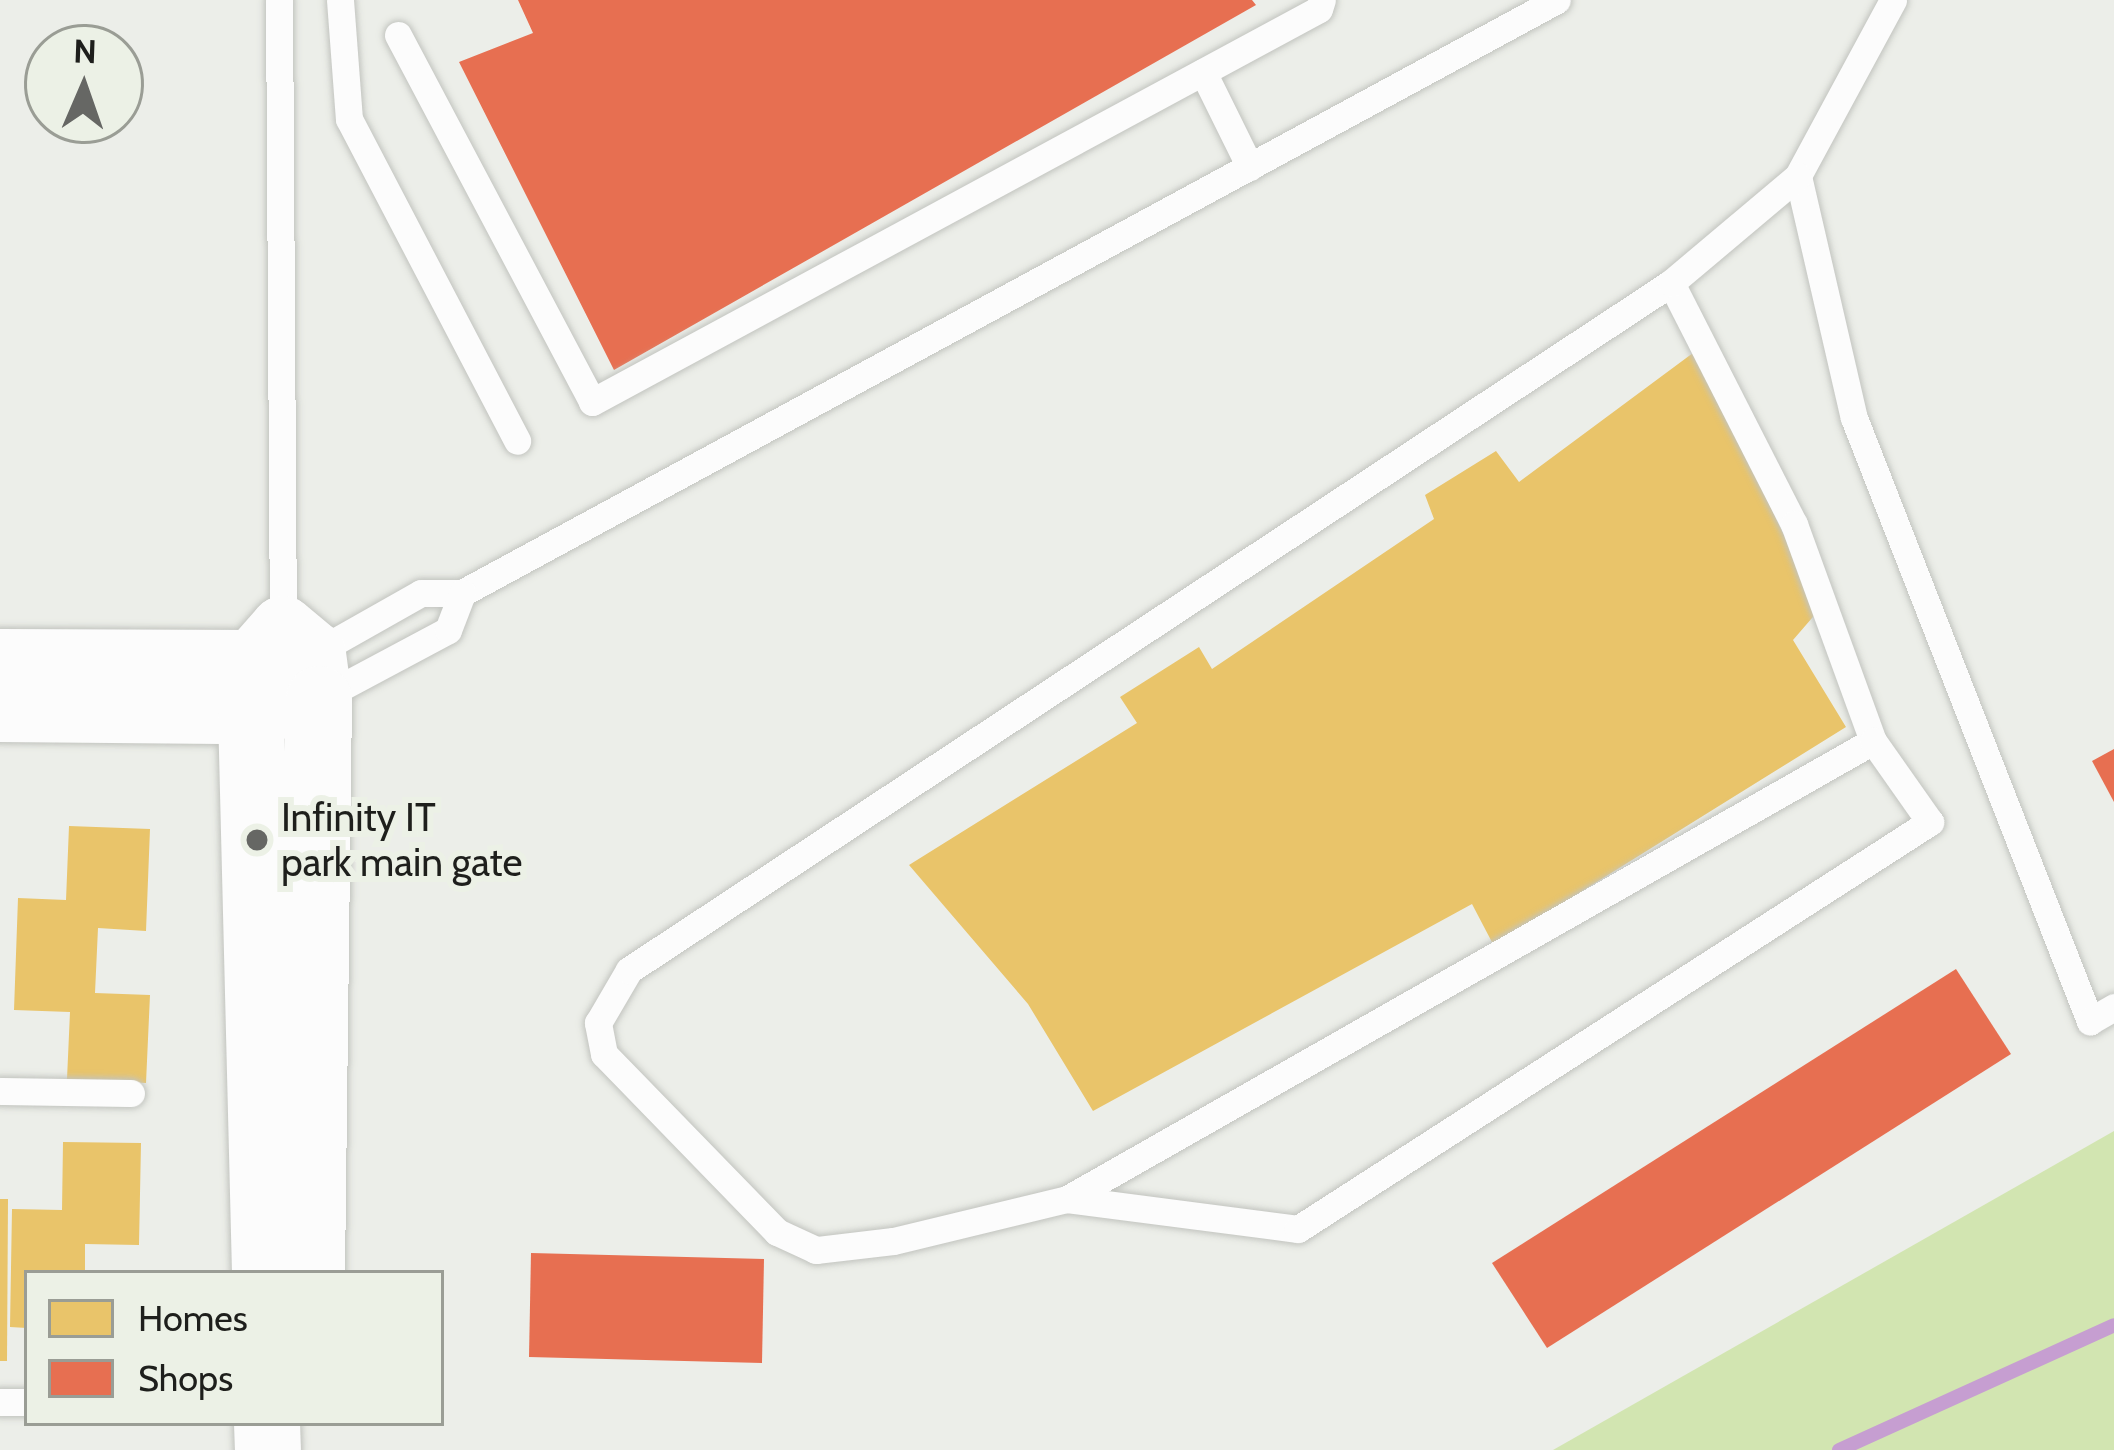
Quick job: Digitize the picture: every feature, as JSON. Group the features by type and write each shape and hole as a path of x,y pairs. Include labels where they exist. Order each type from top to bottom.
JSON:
{"main road":[{"path":"0,662 284,672"},
{"path":"0,709 284,672"},
{"path":"265,1270 284,672"},
{"path":"284,672 312,1270"}],"lane":[{"path":"279,0 284,672"},
{"path":"340,0 349,119 518,441"},
{"path":"398,35 592,402 1319,9 1322,0"},
{"path":"284,672 421,593 462,593 1557,0"},
{"path":"1873,741 1067,1199 893,1241 816,1250 776,1232 604,1054 598,1023 608,996 629,970 1671,283 1798,176 1893,0"},
{"path":"1203,72 1250,167"},
{"path":"1798,176 1854,418 2090,1021 2114,1007"},
{"path":"1067,1199 1298,1229 1930,822 1873,741 1794,524 1671,283"},
{"path":"284,672 448,630 462,593"},
{"path":"0,1091 131,1093"}],"green space":[{"path":"2114,1131 2114,1450 1553,1450"}],"building: Homes":[{"path":"1697,350 1794,557 1825,603 1793,640 1846,727 1494,946 1472,904 1093,1111 1028,1004 909,865 1137,723 1120,697 1199,647 1212,669 1434,519 1425,495 1496,451 1519,482"},
{"path":"69,826 150,829 146,931 98,928 95,993 150,995 146,1083 67,1079 70,1012 14,1010 18,898 66,900"},
{"path":"63,1142 141,1143 139,1245 85,1244 85,1270 24,1270 24,1328 10,1327 12,1209 62,1210"},
{"path":"0,1199 8,1199 7,1361 0,1361"}],"building: Shops":[{"path":"518,0 1252,0 1256,5 614,370 459,62 533,33"},
{"path":"2114,749 2114,802 2092,761"},
{"path":"1956,969 2011,1054 1547,1348 1492,1263"},
{"path":"531,1253 764,1259 762,1363 529,1357"}],"waterway":[{"path":"1839,1450 2114,1325"}],"place":[{"name":"Infinity IT park main gate","path":"257,840"}]}
